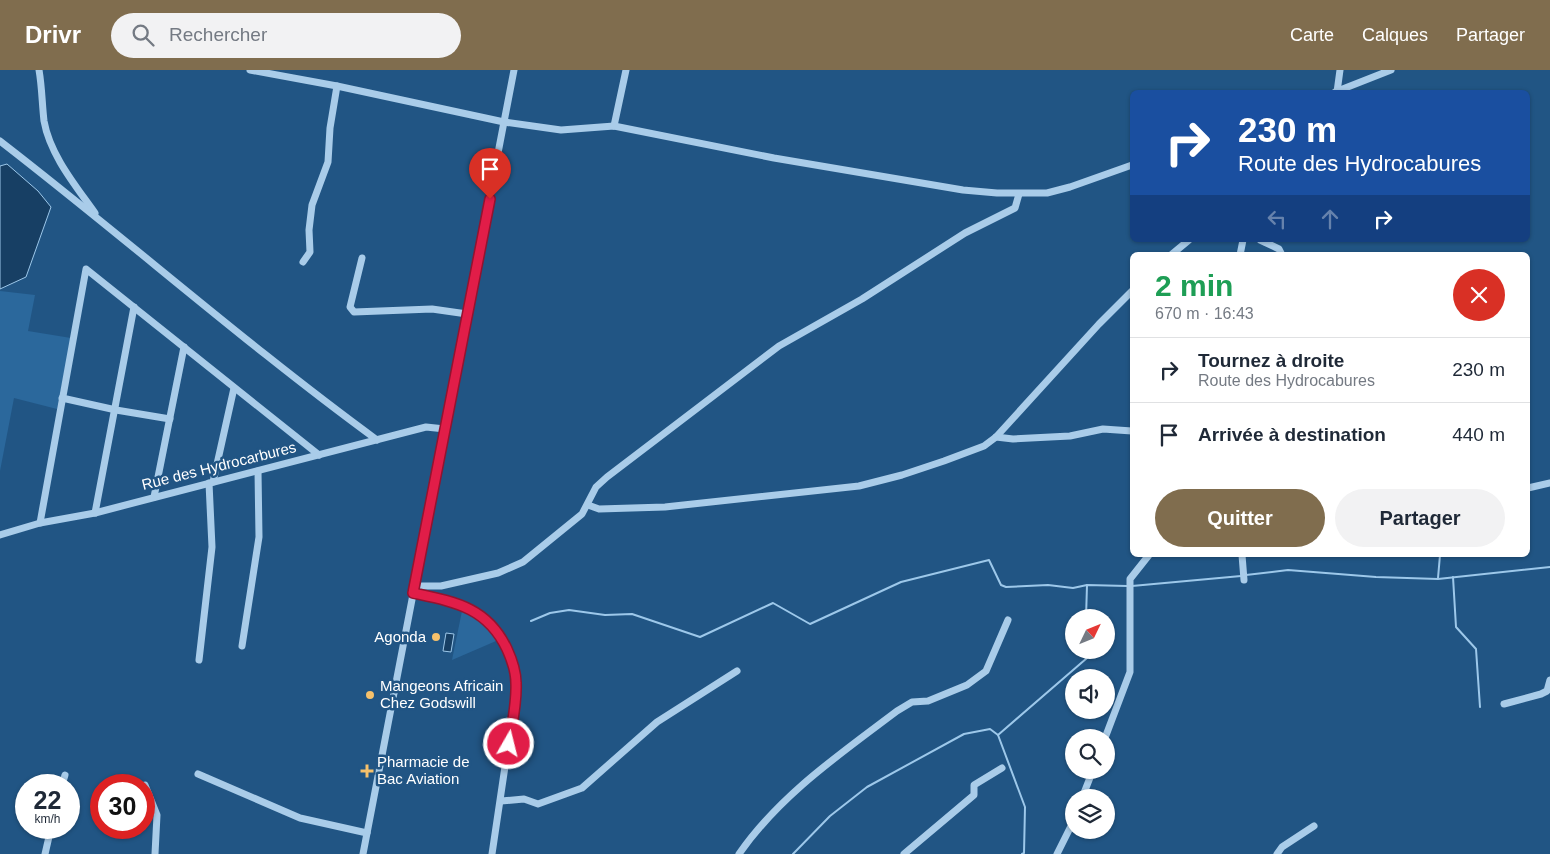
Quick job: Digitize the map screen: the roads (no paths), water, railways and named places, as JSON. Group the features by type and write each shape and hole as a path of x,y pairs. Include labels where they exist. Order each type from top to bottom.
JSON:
{"street":[{"path":"40,70 44,122 50,139 66,172 98,218"},
{"path":"250,70 337,86 504,122 561,130 614,126 774,158 963,190 1019,194 1046,193 1070,187 1130,166"},
{"path":"363,854 514,70"},
{"path":"614,126 626,70"},
{"path":"1337,90 1340,70"},
{"path":"1342,90 1391,70"},
{"path":"303,262 310,252 308,230 312,205 328,162 330,128 337,86"},
{"path":"0,141 98,218 301,385 377,440"},
{"path":"414,590 442,586 498,573 519,564 582,514 588,506 596,486 779,346 862,299 965,233 1015,208 1018,203 1019,194"},
{"path":"1175,252 1187,242"},
{"path":"1264,242 1279,249 1280,252"},
{"path":"362,258 350,307 354,312 432,308 467,314"},
{"path":"40,524 86,269 318,455"},
{"path":"588,506 599,509 665,507 859,486 902,475 984,446 996,438 1099,324 1130,293"},
{"path":"95,513 134,307"},
{"path":"154,497 184,347"},
{"path":"199,660 212,547 211,482 234,388"},
{"path":"62,398 116,410 170,418"},
{"name":"Rue des Hydrocarbures","path":"0,534 95,513 426,426 445,429"},
{"path":"996,438 1070,436 1103,429 1130,432"},
{"path":"242,646 259,536 258,471"},
{"path":"1530,487 1550,482"},
{"path":"1108,729 1130,672 1129,584 1146,557"},
{"path":"1242,557 1243,577"},
{"path":"414,590 454,602 486,619 501,636 512,660 516,682 492,854"},
{"path":"739,854 754,833 787,798 897,711 912,702 928,701 967,685 986,672 1008,620"},
{"path":"501,800 524,799 538,804 582,788 657,722 737,671"},
{"path":"1504,704 1547,691 1550,680"},
{"path":"904,854 974,795 974,785 1002,768"},
{"path":"198,774 300,818 367,833"},
{"path":"155,810 157,815 156,854"},
{"path":"1277,854 1282,847 1314,826"},
{"path":"1057,854 1065,838"},
{"path":"45,854 48,839"}],"waterway":[{"path":"1438,578 1440,557"},
{"path":"531,621 550,613 569,610 605,615 632,614 700,637 773,603 810,624 901,582 989,560 1001,585 1006,587 1048,585 1073,588 1087,585"},
{"path":"1246,575 1288,570 1376,577 1438,579 1550,567"},
{"path":"1132,586 1241,576"},
{"path":"1453,577 1456,627 1476,649 1480,707"},
{"path":"1086,609 1087,585 1127,586"},
{"path":"998,735 1086,659"},
{"path":"793,854 830,816 867,787 964,734 990,729 998,735 1025,807 1024,853 1022,854"}],"place":[{"name":"Agonda","path":"436,637"},
{"name":"Mangeons Africain Chez Godswill","path":"370,695"},
{"name":"Pharmacie de Bac Aviation","path":"367,771"}]}
